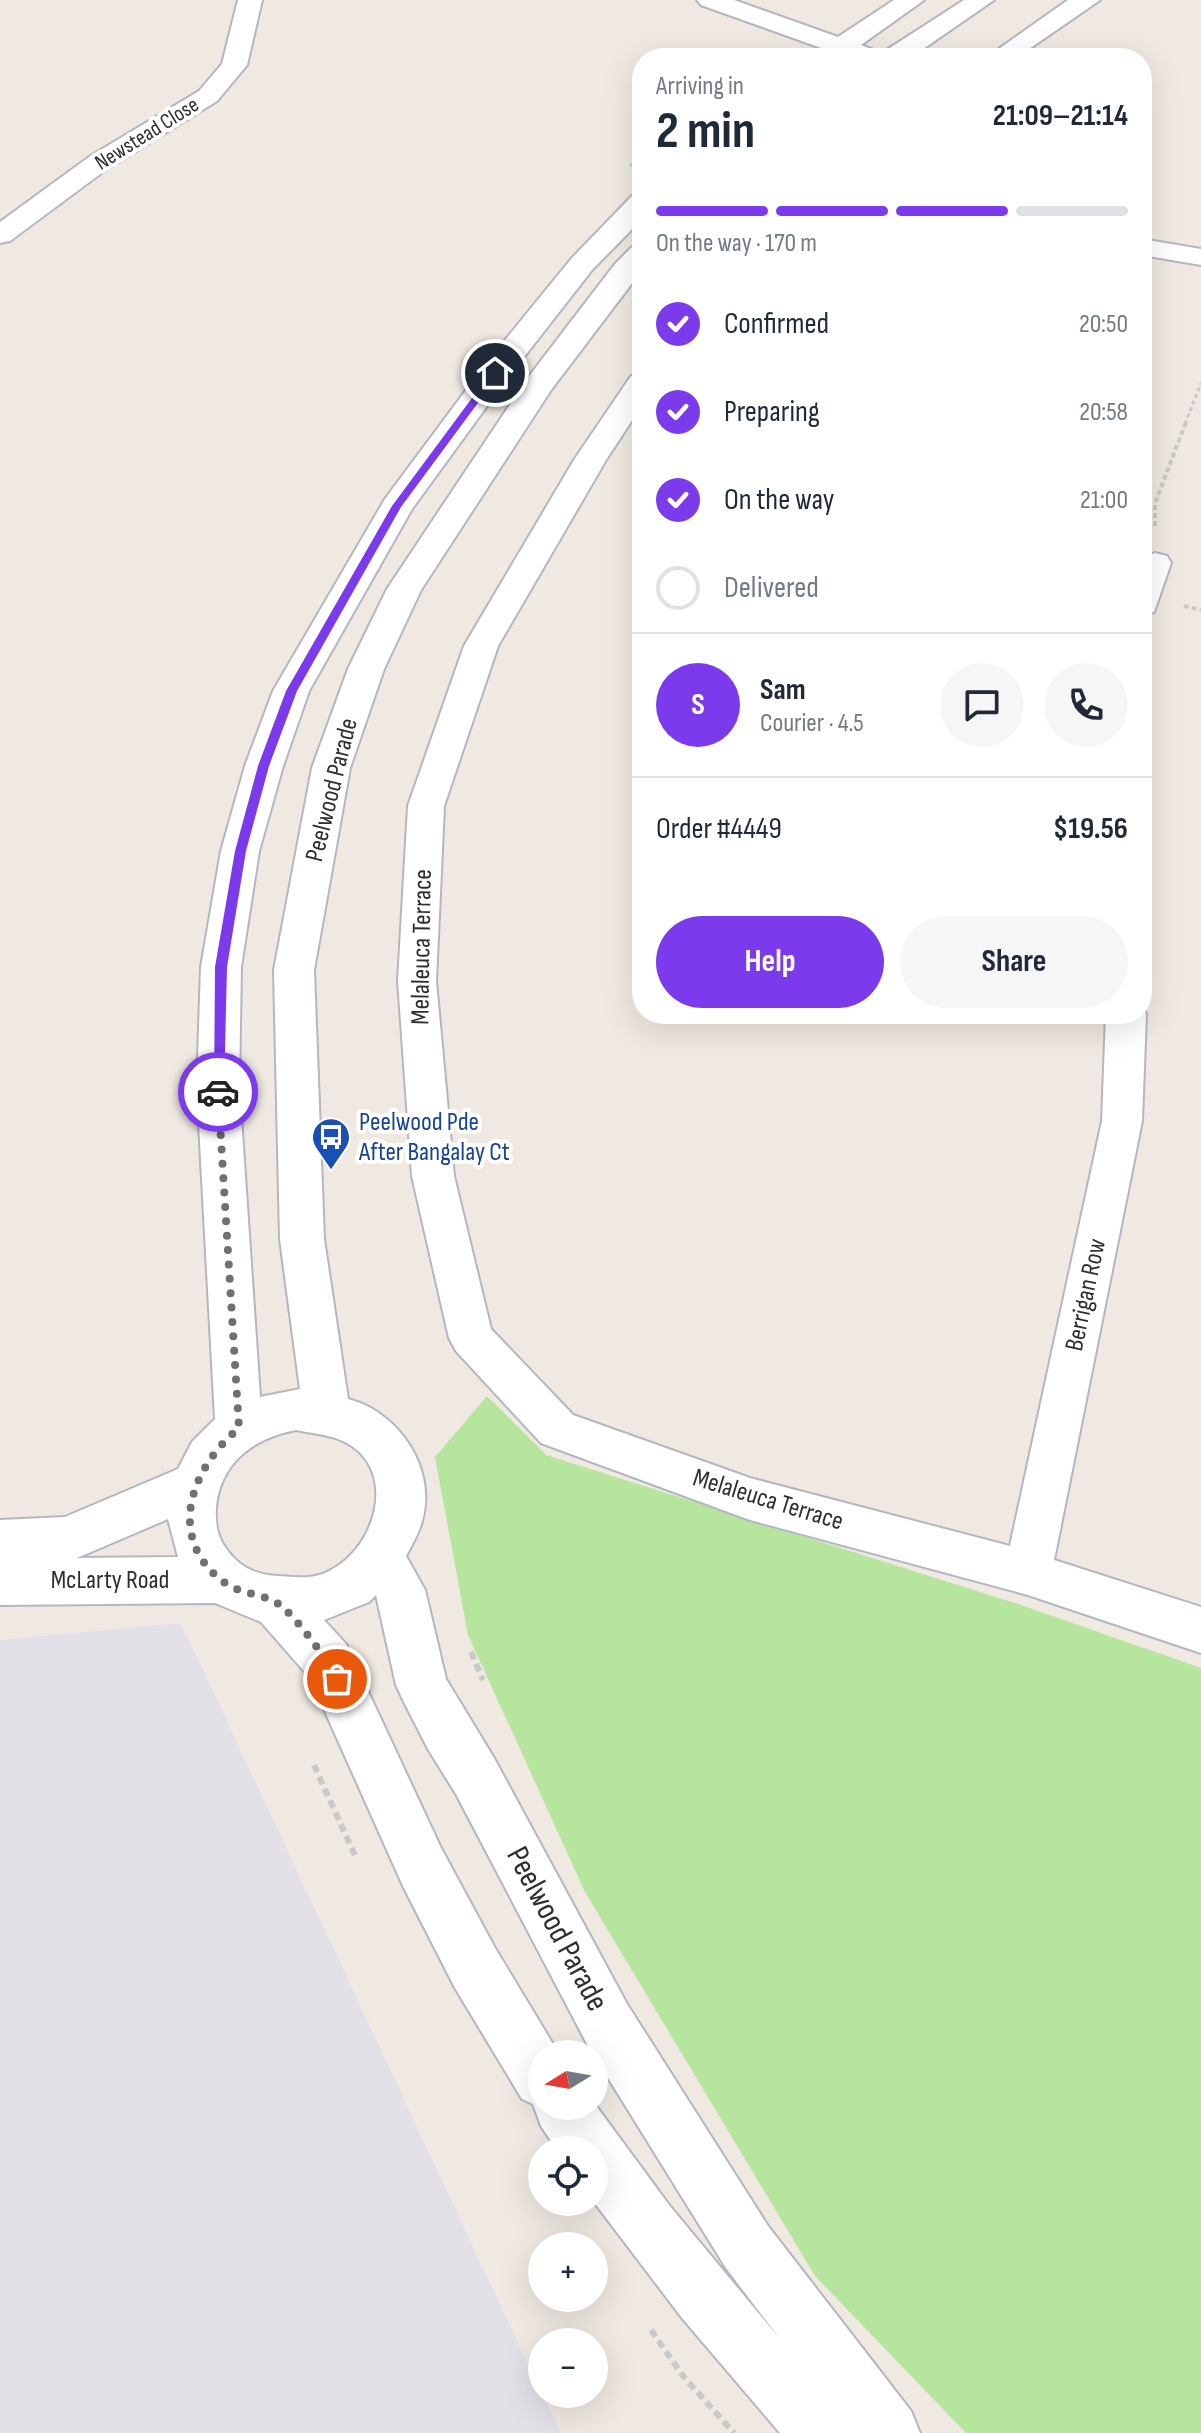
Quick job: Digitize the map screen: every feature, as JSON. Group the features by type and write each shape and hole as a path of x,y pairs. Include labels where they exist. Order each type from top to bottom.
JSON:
{"street":[{"name":"Newstead Close","path":"0,235 98,163 208,96 234,65 250,0"},
{"path":"710,0 824,48"},
{"path":"840,48 911,0"},
{"path":"907,48 981,0"},
{"path":"1013,48 1070,8 1088,0"},
{"path":"239,1428 218,1087 221,967 240,851 264,766 291,691 397,506 495,373 582,264 632,212"},
{"path":"1152,249 1201,257"},
{"name":"Peelwood Parade","path":"326,1410 302,1239 294,970 331,768 366,669 404,589 538,386 632,264"},
{"name":"Melaleuca Terrace","path":"632,397 590,460 481,646 426,806 417,981 431,1161 471,1338 557,1429 750,1499 1028,1573 1201,1630"},
{"path":"1152,572 1155,563"},
{"name":"Berrigan Row","path":"1028,1573 1122,1121 1126,1024"},
{"path":"296,1409 326,1410 357,1420 381,1440 398,1466 404,1497 398,1529 381,1559 361,1579 335,1593 307,1602 277,1603 247,1595 220,1580 203,1560 192,1536 190,1510 195,1484 220,1444 239,1428 266,1415 296,1409"},
{"name":"McLarty Road","path":"0,1543 67,1539 195,1484"},
{"name":"Peelwood Parade","path":"381,1559 400,1590 422,1685 482,1789 607,2024 678,2143 747,2247 889,2433"},
{"name":"McLarty Road","path":"0,1582 220,1580"},
{"path":"277,1603 328,1661 422,1867 475,1968 528,2056"},
{"path":"608,2173 639,2217 739,2341 821,2433"}],"path":[{"path":"1155,563 1155,503 1201,383"}],"shaded area":[{"path":"181,1623 528,2364 528,2408 549,2408 561,2433 0,2433 0,1640"}],"green space":[{"path":"487,1396 546,1455 1018,1604 1201,1668 1201,2433 966,2433 815,2276 585,1892 468,1635 435,1457"}],"way so far":[{"path":"218,1092 239,1428 220,1444 195,1484 190,1510 192,1536 203,1560 220,1580 247,1595 277,1603 328,1661 337,1679"}],"place":[{"name":"Peelwood Pde After Bangalay Ct","path":"331,1171"}],"route":[{"path":"218,1092 221,967 240,851 264,766 291,691 397,506 495,373"}]}
